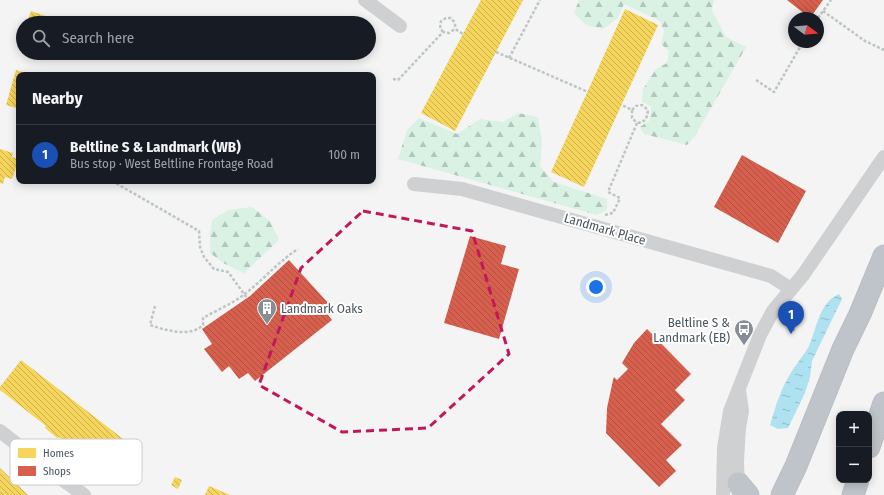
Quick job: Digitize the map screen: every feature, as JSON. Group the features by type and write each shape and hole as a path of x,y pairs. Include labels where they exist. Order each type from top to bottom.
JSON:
{"highway":[{"path":"770,495 785,488 796,466 843,349 860,314 884,256"},
{"path":"872,438 884,403"},
{"path":"853,495 857,483"}],"street":[{"path":"365,0 400,26"},
{"path":"737,492 724,448 726,431 730,411 760,335 773,311 803,275 884,156"},
{"name":"Landmark Place","path":"414,184 462,189 771,276 791,289"},
{"path":"737,492 739,428 742,411 739,390"},
{"path":"0,431 10,439"},
{"path":"70,485 84,495"}],"path":[{"path":"509,58 540,0"},
{"path":"831,0 823,10 865,41 884,50"},
{"path":"443,32 440,28 441,21 446,18 451,18 455,22 455,30"},
{"path":"443,32 449,33 455,30"},
{"path":"455,30 463,34"},
{"path":"393,79 398,80 443,32"},
{"path":"756,80 774,92 800,48"},
{"path":"496,52 588,92"},
{"path":"622,105 632,110"},
{"path":"642,105 648,110 647,118 644,122 637,124 632,118 632,110 636,106 642,105"},
{"path":"597,227 602,217 613,213 620,198 608,192 637,124"},
{"path":"117,184 199,231 200,246 204,258 214,269 228,272 247,298"},
{"path":"155,306 150,325 161,329 181,332 198,330 203,325 203,318 244,295 267,277 285,257 298,249"}],"highlighted area":[{"path":"363,211 472,231 509,354 428,428 342,432 259,385 301,268"}],"green space":[{"path":"579,0 714,0 712,10 726,37 746,47 695,136 687,145 644,134 640,127 650,120 651,107 642,101 643,89 656,69 667,63 669,51 661,44 664,31 660,21 624,4 618,18 603,29 586,25 574,13"},
{"path":"518,113 538,117 542,143 540,166 554,182 607,199 607,210 597,215 398,159 407,130 419,118 457,134 480,119 503,122"},
{"path":"252,207 270,221 279,240 244,273 225,264 210,253 210,234 212,220 228,210"}],"water":[{"path":"839,294 842,299 812,361 810,377 805,393 788,428 778,429 770,425 782,390 788,377 808,348 822,310 832,298"}],"building: Homes":[{"path":"481,0 523,0 455,131 421,113"},
{"path":"625,9 658,25 584,187 551,172"},
{"path":"31,11 46,16 29,16"},
{"path":"16,70 22,72 16,72 16,108 6,105"},
{"path":"0,149 13,153 12,157 16,158 16,168 12,179 5,177 3,184 0,183"},
{"path":"21,360 123,439 57,438 45,428 46,426 0,390 0,387"},
{"path":"0,468 10,478 10,485 18,485 28,495 0,495"},
{"path":"175,477 182,480 178,489 171,485"},
{"path":"209,486 230,495 205,495"}],"building: Shops":[{"path":"787,0 823,0 814,12 802,12"},
{"path":"742,155 806,191 778,243 714,207"},
{"path":"470,236 506,246 501,264 519,269 499,339 444,323"},
{"name":"Landmark Oaks","path":"289,260 330,305 324,310 332,320 255,381 248,373 239,379 229,366 222,372 204,349 212,344 202,329 250,296"},
{"path":"647,329 691,374 675,390 685,400 661,424 682,445 666,460 676,471 659,487 606,433 607,408 614,377 617,380 628,369 622,363 634,343"}],"place":[{"name":"Landmark Oaks","path":"267,325"},
{"name":"Beltline S & Landmark (WB)","path":"791,334"},
{"name":"Beltline S & Landmark (EB)","path":"744,346"}]}
